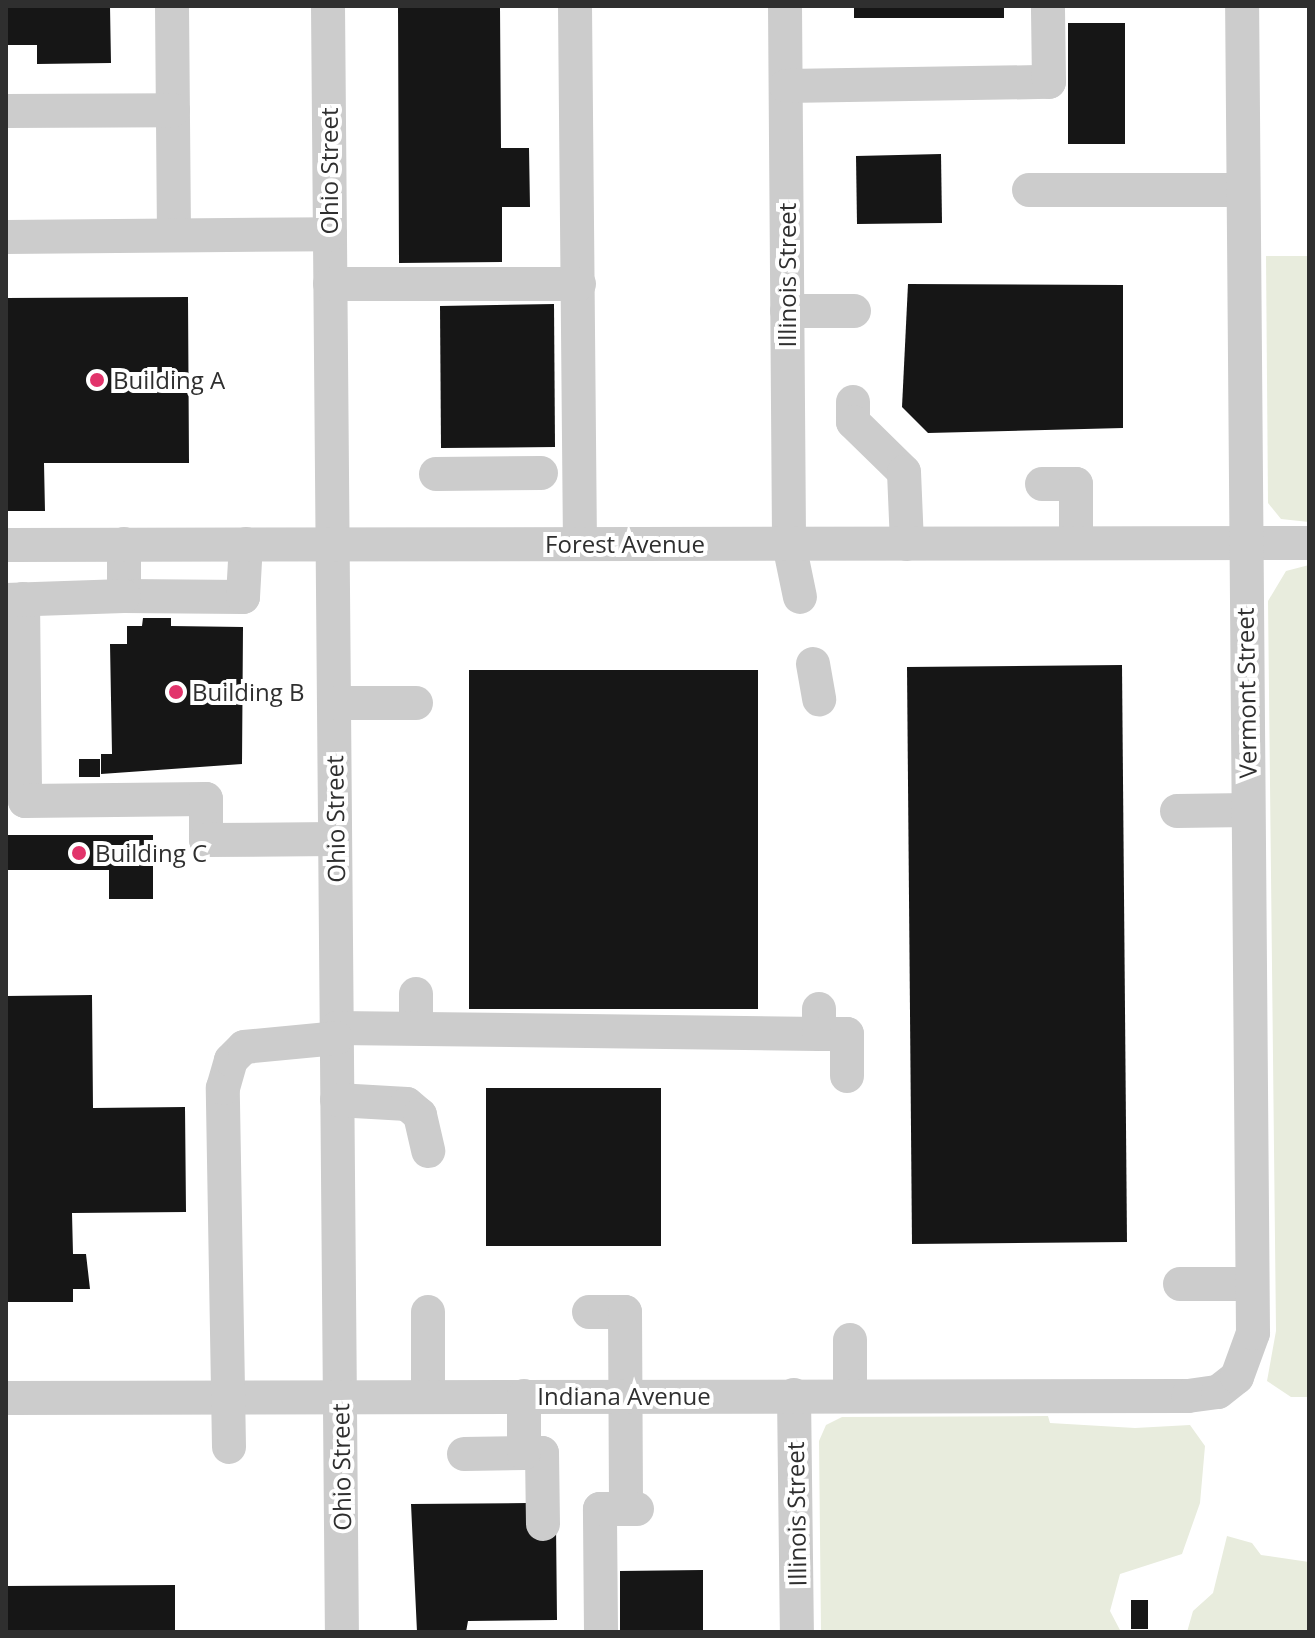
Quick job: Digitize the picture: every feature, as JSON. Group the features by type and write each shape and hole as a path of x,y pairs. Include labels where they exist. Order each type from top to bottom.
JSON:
{"street":[{"path":"172,6 174,235"},
{"name":"Ohio Street","path":"328,6 330,284 342,409 332,544 342,1632"},
{"path":"575,6 580,544"},
{"name":"Illinois Street","path":"785,6 789,544 800,597"},
{"path":"786,86 1049,82 1048,6"},
{"name":"Vermont Street","path":"1237,1377 1253,1333 1242,6"},
{"path":"6,111 173,110"},
{"path":"1029,190 1243,190"},
{"path":"6,237 330,234"},
{"path":"330,284 579,284"},
{"path":"787,311 854,312"},
{"path":"853,402 853,422 919,484 907,544"},
{"path":"436,474 541,473"},
{"path":"1042,484 1076,484 1076,543"},
{"name":"Forest Avenue","path":"6,545 1309,543"},
{"path":"124,544 124,596"},
{"path":"246,544 245,597 124,596 14,600 25,801 206,799 206,840 335,839"},
{"path":"813,664 819,699"},
{"path":"334,703 416,703"},
{"path":"1177,811 1248,810"},
{"path":"229,1447 223,1088 229,1065 260,1041 337,1033 416,1011 819,1022 847,1034 847,1076"},
{"path":"337,1100 407,1104 420,1115 428,1151"},
{"path":"1180,1284 1252,1284"},
{"path":"428,1312 428,1396"},
{"path":"589,1312 625,1312 625,1396 632,1509 600,1509 601,1632"},
{"path":"850,1340 850,1395"},
{"name":"Indiana Avenue","path":"6,1398 1188,1396 1218,1392 1237,1377"},
{"name":"Illinois Street","path":"794,1395 797,1632"},
{"path":"524,1396 524,1453"},
{"path":"464,1454 542,1453 543,1524"}],"shaded area":[{"path":"1266,256 1309,256 1309,522 1281,519 1268,503"},
{"path":"1309,565 1309,1397 1291,1397 1267,1381 1276,1331 1268,601 1286,571"},
{"path":"1048,1416 1050,1423 1135,1428 1190,1425 1205,1446 1200,1503 1182,1554 1120,1574 1110,1611 1121,1632 821,1632 819,1441 826,1425 842,1417"},
{"path":"1227,1536 1252,1543 1261,1555 1309,1562 1309,1632 1187,1632 1193,1611 1213,1593"}],"building":[{"path":"6,6 110,6 111,63 37,64 37,45 6,45"},
{"path":"398,6 500,6 501,148 529,148 530,207 502,207 502,262 399,263"},
{"path":"854,6 1004,6 1004,18 854,18"},
{"path":"1068,23 1125,23 1125,144 1068,144"},
{"path":"941,154 942,223 857,224 856,156"},
{"path":"908,284 1123,285 1123,428 928,433 902,407"},
{"name":"Building A","path":"188,297 189,463 44,463 45,511 6,511 6,298"},
{"path":"554,304 555,447 441,448 440,306"},
{"name":"Building B","path":"143,618 171,618 171,626 243,627 242,764 101,774 101,754 112,754 110,644 127,644 127,626 142,626"},
{"path":"1122,665 1127,1242 912,1244 907,667"},
{"path":"469,670 758,670 758,1009 469,1009"},
{"path":"79,759 100,759 100,777 79,777"},
{"name":"Building C","path":"6,835 153,835 153,899 109,899 109,870 6,870"},
{"path":"92,995 93,1108 185,1107 186,1212 72,1213 73,1254 86,1254 90,1289 73,1289 73,1302 6,1302 6,996"},
{"path":"486,1088 661,1088 661,1246 486,1246"},
{"path":"528,1503 556,1524 557,1620 468,1621 466,1632 417,1632 411,1504"},
{"path":"703,1570 703,1632 620,1632 620,1571"},
{"path":"175,1585 175,1632 6,1632 6,1586"},
{"path":"1131,1600 1148,1600 1148,1629 1131,1629"}],"place":[{"name":"Building A","path":"97,380"},
{"name":"Building B","path":"176,692"},
{"name":"Building C","path":"79,853"}]}
